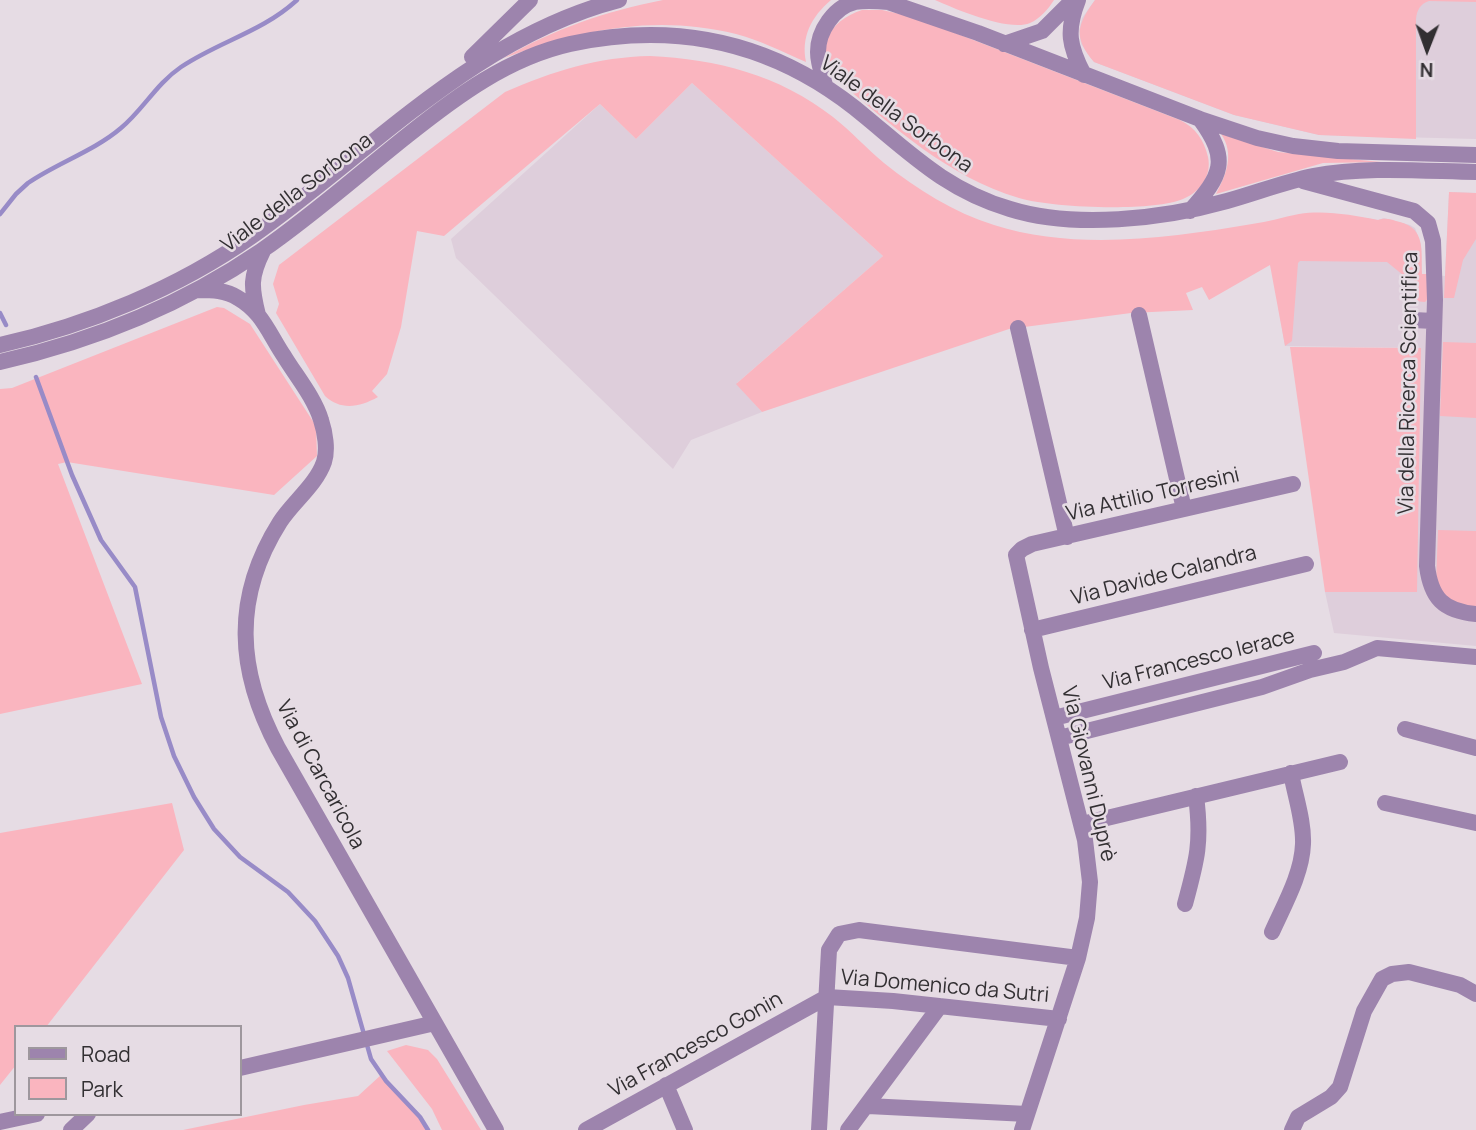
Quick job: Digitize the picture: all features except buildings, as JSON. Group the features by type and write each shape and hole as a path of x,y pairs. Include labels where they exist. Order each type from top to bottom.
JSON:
{"street":[{"path":"442,87 530,0"},
{"name":"Viale della Sorbona","path":"0,345 44,334 125,304 217,258 269,223 442,87 514,41 554,23 619,0"},
{"path":"1004,44 1042,31 1076,0"},
{"path":"1076,0 1070,20 1070,38 1084,75"},
{"path":"825,85 818,46 828,23 849,4 885,1 1257,138 1305,148 1476,155"},
{"name":"Viale della Sorbona","path":"0,362 103,332 144,316 195,290 264,249 461,95 511,65 557,47 624,35 683,36 721,42 784,63 825,85 934,174 966,192 1020,212 1063,218 1164,215 1190,211 1297,180 1353,171 1476,172"},
{"path":"1190,211 1210,187 1219,164 1216,144 1200,119"},
{"name":"Via della Ricerca Scientifica","path":"1297,180 1409,210 1424,218 1431,229 1434,321 1428,473 1428,574 1432,589 1439,600 1454,610 1476,614"},
{"name":"Via di Carcaricola","path":"258,315 252,278 264,249"},
{"name":"Via di Carcaricola","path":"195,290 229,293 258,315 319,414 326,450 317,475 290,507 271,538 250,590 244,632 250,679 259,708 278,748 496,1130"},
{"path":"1139,315 1184,509"},
{"path":"1413,320 1434,321"},
{"path":"1018,328 1067,537"},
{"name":"Via Attilio Torresini","path":"1022,549 1293,484"},
{"name":"Via Giovanni Duprè","path":"1022,549 1016,555 1016,561 1082,824 1090,882 1087,918 1078,958 1025,1122"},
{"name":"Via Davide Calandra","path":"1032,630 1306,564"},
{"path":"1059,738 1262,687 1310,670 1344,663 1377,648 1476,657"},
{"name":"Via Francesco Ierace","path":"1054,718 1314,653"},
{"path":"1405,729 1476,748"},
{"path":"1082,824 1340,762"},
{"path":"1272,932 1299,869 1303,851 1303,832 1291,774"},
{"path":"1185,904 1199,847 1200,825 1196,796"},
{"path":"1385,803 1476,823"},
{"path":"818,1130 829,950 835,937 859,930 1078,958"},
{"path":"1293,1126 1340,1087 1361,1018 1375,987 1382,979 1392,974 1414,973 1460,985 1476,994"},
{"name":"Via Domenico da Sutri","path":"827,997 1059,1019"},
{"name":"Via Francesco Gonin","path":"586,1130 827,997"},
{"path":"848,1130 940,1006"},
{"path":"242,1068 435,1023"},
{"path":"666,1086 685,1130"},
{"path":"868,1106 1025,1122"},
{"path":"71,1130 86,1116"},
{"path":"0,1122 30,1120"}],"shaded area":[{"path":"1095,0 1476,0 1476,139 1319,135 1234,115 1094,62 1081,44 1079,30 1082,18"},
{"path":"692,83 883,256 737,383 762,412 691,440 673,469 456,258 451,239 600,104 636,139"},
{"path":"1449,192 1476,193 1476,646 1334,633 1325,592 1416,592 1421,348 1285,346 1271,265 1301,214 1329,213 1378,220 1384,218 1410,225 1415,228 1421,245 1422,274 1445,276"}],"green space":[{"path":"663,0 831,0 818,13 809,28 805,44 806,62 736,34 676,25 647,25 590,33 504,58 581,22"},
{"path":"935,0 1054,0 1037,19 1021,25 982,18"},
{"path":"1095,0 1476,0 1476,2 1429,1 1418,10 1416,139 1319,135 1234,115 1094,62 1083,45 1080,31 1084,17"},
{"path":"862,10 882,10 914,17 1180,120 1195,131 1204,145 1209,164 1206,177 1195,192 1183,199 1149,206 1102,207 1054,204 1019,198 968,177 900,132 837,80 830,69 825,48 828,38 840,21"},
{"path":"650,56 723,66 769,80 791,90 833,117 884,163 923,191 979,220 1025,233 1090,240 1156,237 1319,213 1400,222 1408,225 1418,235 1422,274 1428,274 1427,300 1414,301 1414,275 1403,275 1387,262 1300,261 1292,341 1285,346 1270,265 1209,300 1202,287 1186,293 1193,310 1131,313 1009,329 762,412 736,384 883,256 692,83 636,139 600,104 444,236 417,231 401,327 387,374 372,391 378,397 364,403 344,406 325,396 276,313 279,304 273,284 279,265 505,92 576,66 612,59"},
{"path":"1221,134 1278,152 1381,162 1323,163 1216,194 1226,172 1228,157 1228,149"},
{"path":"1449,192 1476,193 1476,239 1463,260 1454,298 1444,298"},
{"path":"217,307 224,308 250,324 316,426 317,456 274,495 67,462 58,464 142,684 0,714 0,389 12,388"},
{"path":"1443,342 1476,343 1476,418 1440,416"},
{"path":"1290,347 1421,348 1417,592 1325,592"},
{"path":"1438,530 1476,531 1476,609 1449,603 1436,583"},
{"path":"172,803 184,850 48,1025 14,1025 14,1068 0,1085 0,833"},
{"path":"406,1045 428,1050 437,1059 481,1130 442,1130 432,1109 387,1051"},
{"path":"381,1075 412,1107 427,1130 183,1130 358,1096"}],"waterway":[{"path":"0,214 28,183 121,128 164,81 181,67 270,20 297,0"},
{"path":"0,313 6,325"},
{"path":"36,377 72,475 101,540 135,587 161,717 174,756 194,797 214,829 240,857 288,892 315,921 338,956 348,978 371,1059 428,1130"}]}
